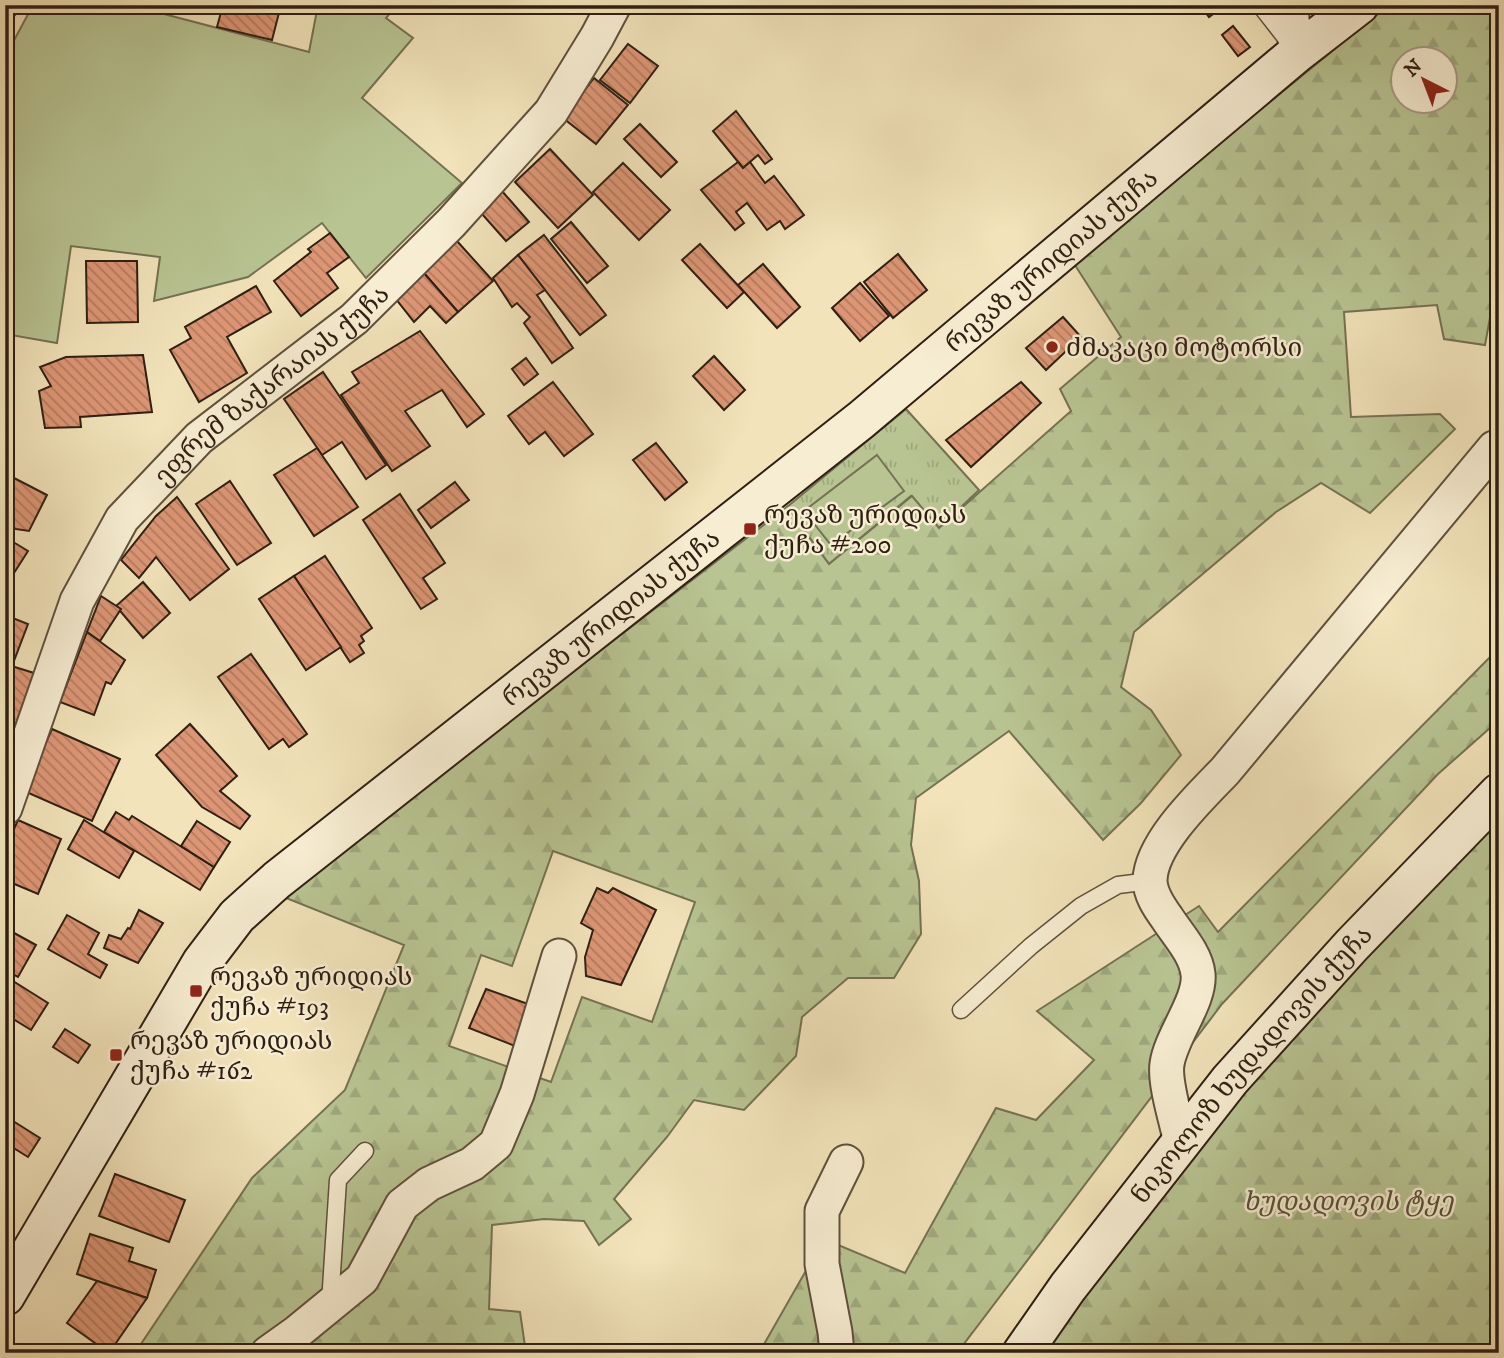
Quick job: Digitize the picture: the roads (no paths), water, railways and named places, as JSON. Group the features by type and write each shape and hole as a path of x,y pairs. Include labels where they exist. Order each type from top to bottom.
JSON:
{"street":[{"name":"ეფრემ ზაქარაიას ქუჩა","path":"5,808 77,601 122,519 199,438 354,319 451,223 551,112 614,5"},
{"path":"1293,5 1291,12 1297,53"},
{"name":"რევაზ ურიდიას ქუჩა","path":"5,1296 202,962 237,916 277,880 861,420 1297,53 1359,5"},
{"path":"1181,1143 1166,1066 1199,976 1195,959 1155,901 1150,881 1155,859 1196,802 1226,771 1494,448"},
{"name":"ნიკოლოზ ხუდადოვის ქუჩა","path":"1022,1353 1068,1287 1230,1080 1342,956 1499,793"},
{"path":"268,1353 362,1279 402,1205 429,1184 472,1164 496,1144 517,1094 559,956"},
{"path":"837,1353 822,1264 822,1211 846,1162"}],"lane":[{"path":"1260,5 1297,53"},
{"path":"961,1010 1031,946 1081,906 1118,886 1150,881"},
{"path":"330,1305 338,1180 365,1150"}],"place":[{"name":"ძმაკაცი მოტორსი","path":"1052,347"},
{"name":"რევაზ ურიდიას ქუჩა #200","path":"750,529"},
{"name":"რევაზ ურიდიას ქუჩა #193","path":"196,991"},
{"name":"რევაზ ურიდიას ქუჩა #162","path":"116,1055"}],"park label":[{"name":"ხუდადოვის ტყე","path":"1348,1201"}]}
